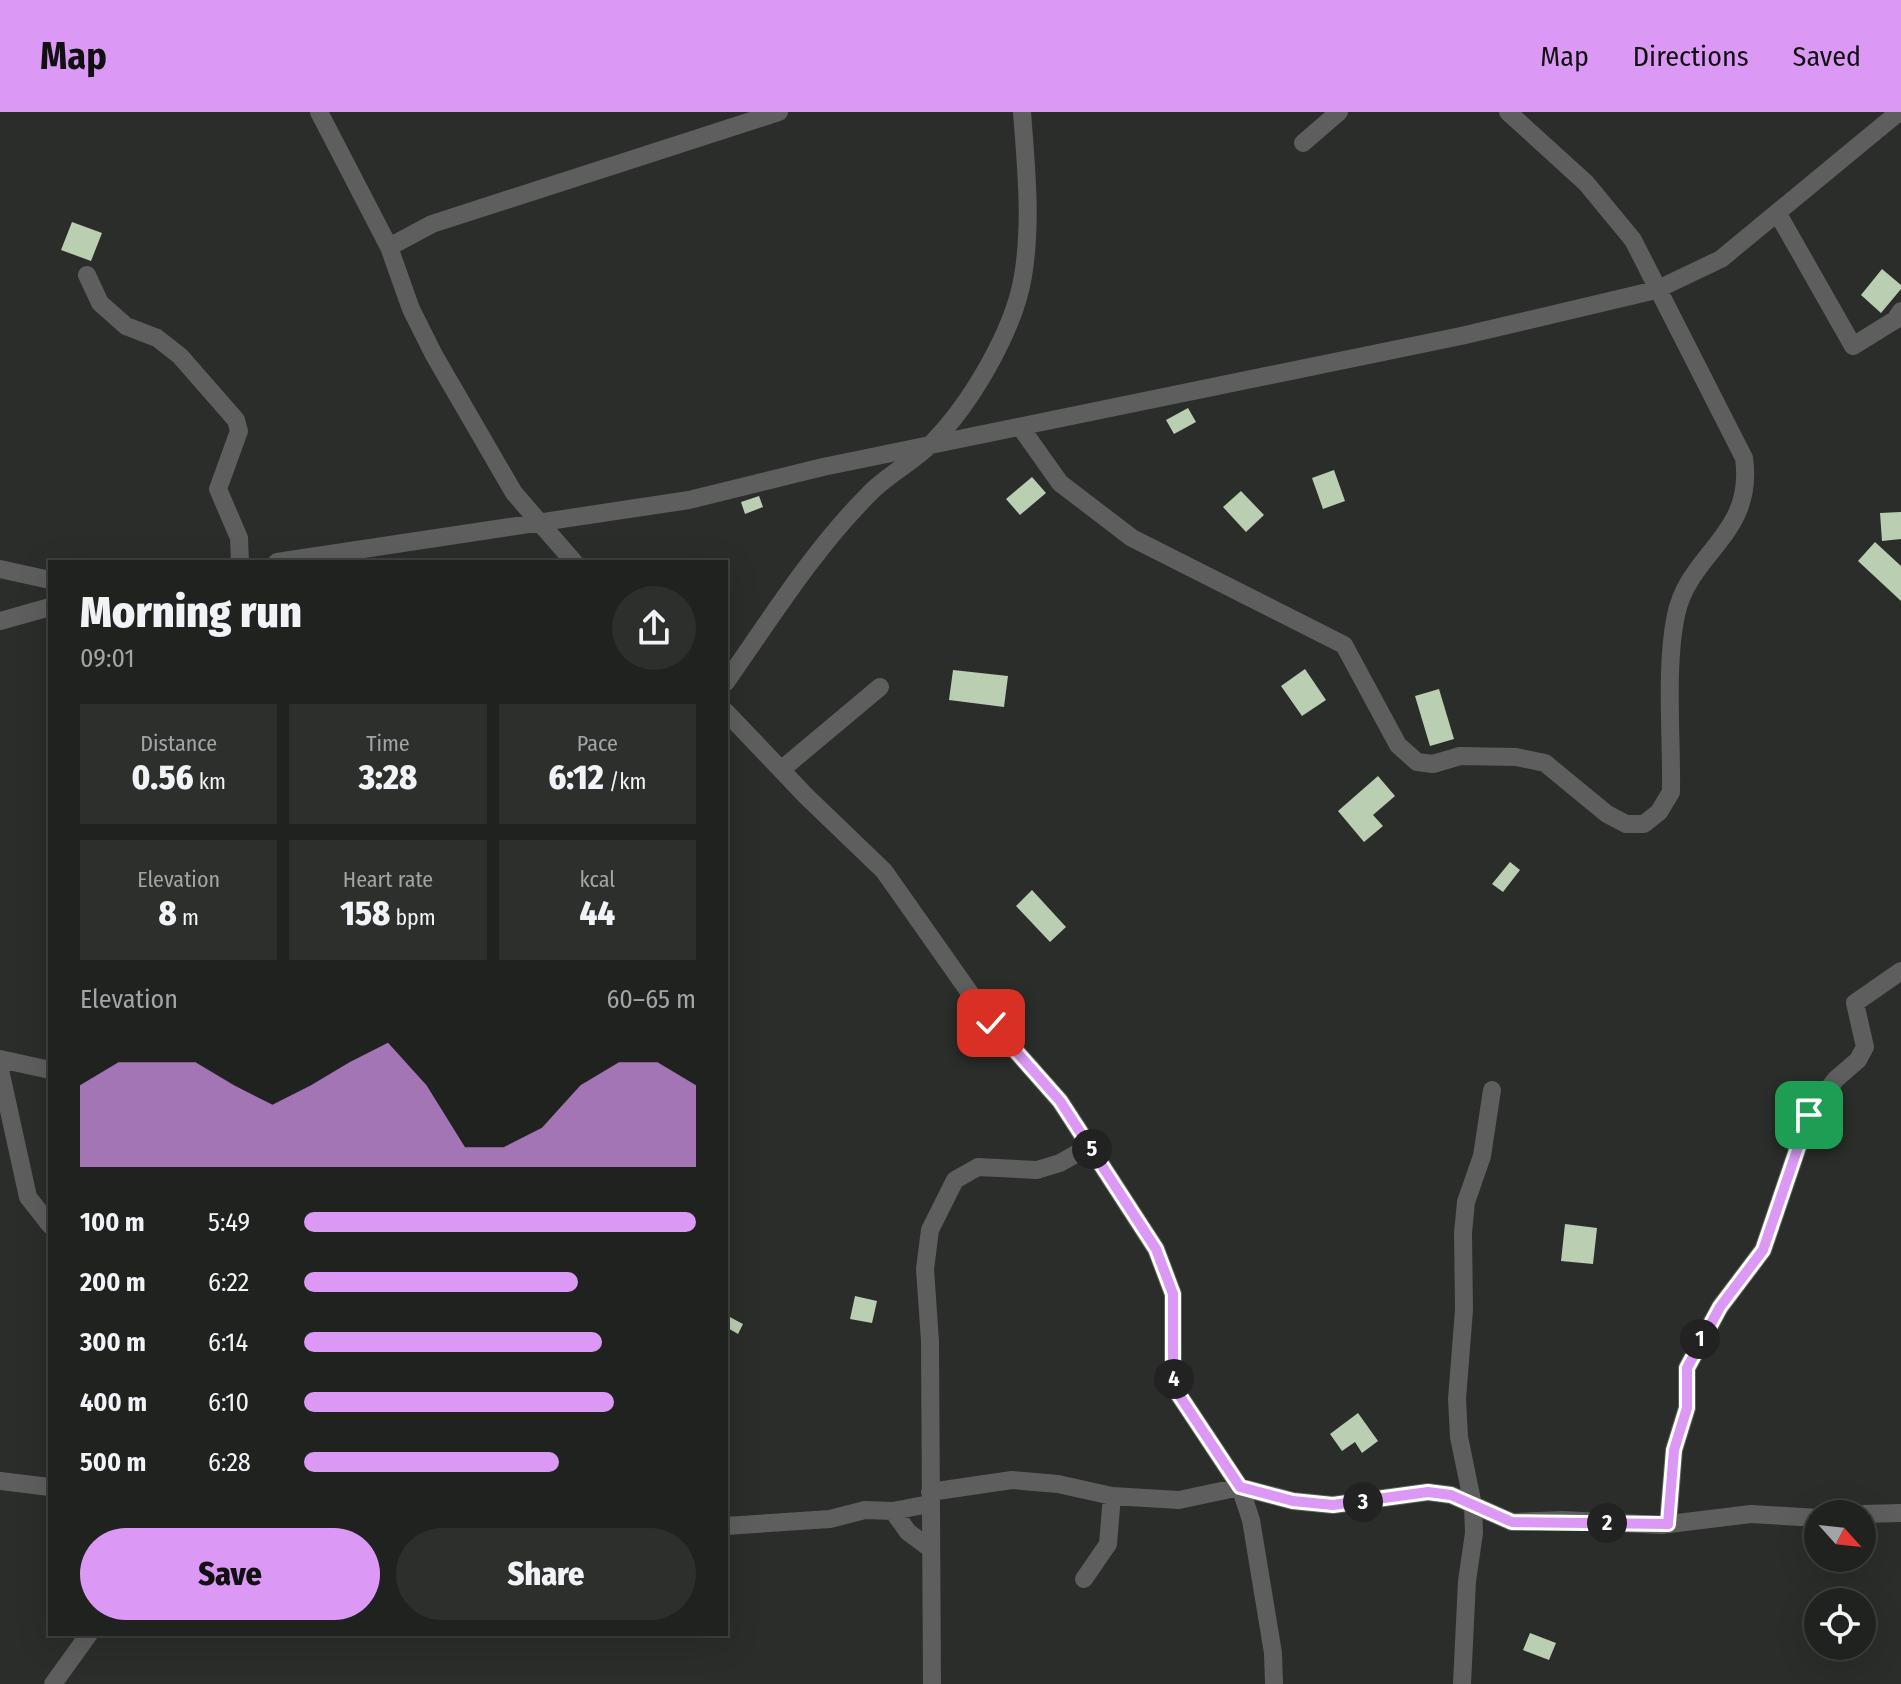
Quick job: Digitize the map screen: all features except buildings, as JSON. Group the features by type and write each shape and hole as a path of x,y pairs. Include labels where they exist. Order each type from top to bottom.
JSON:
{"street":[{"path":"319,112 389,247 411,309 434,355 514,493 572,560"},
{"path":"389,247 432,224 779,112"},
{"path":"728,679 782,601 860,504 930,445 962,406 988,365 1023,277 1027,188 1022,112"},
{"path":"1303,143 1339,112"},
{"path":"1021,428 1060,483 1132,538 1344,645 1398,745 1417,762 1433,764 1460,756 1516,757 1545,763 1607,814 1626,824 1644,824 1659,812 1671,792 1676,612 1689,584 1727,532 1742,505 1748,484 1744,458 1633,240 1586,183 1508,112"},
{"path":"289,560 539,520 689,500 823,467 1461,336 1656,290 1706,269 1778,214 1899,112"},
{"path":"1778,214 1853,346 1895,320 1901,311"},
{"path":"87,275 100,303 126,326 157,338 180,356 236,420 239,431 218,489 239,538 240,560"},
{"path":"0,569 48,580"},
{"path":"0,621 48,608"},
{"path":"781,770 880,687"},
{"path":"728,714 884,871 991,1023 1060,1101 1164,1266 1173,1294 1173,1367 1179,1395 1240,1487 1251,1520 1273,1653 1274,1684"},
{"path":"1668,1524 1674,1450 1687,1408 1687,1368 1720,1307 1763,1250 1809,1115 1865,1047 1855,1003 1901,971"},
{"path":"0,1059 48,1070"},
{"path":"0,1070 28,1197 48,1222"},
{"path":"1462,1684 1465,1605 1474,1533 1473,1505 1459,1437 1457,1399 1464,1310 1463,1233 1466,1202 1482,1156 1492,1090"},
{"path":"932,1684 930,1341 925,1269 930,1230 955,1180 978,1167 1037,1170 1060,1163 1090,1146"},
{"path":"728,1526 830,1519 865,1510 893,1511 929,1498 1012,1480 1058,1484 1112,1496 1179,1500 1240,1487 1293,1501 1333,1505 1428,1492 1451,1495 1512,1522 1668,1524 1751,1514 1804,1517"},
{"path":"0,1481 48,1487"},
{"path":"1084,1579 1108,1544 1112,1496"},
{"path":"893,1511 908,1532 931,1549"},
{"path":"1876,1514 1901,1513"},
{"path":"53,1684 88,1636"}],"route":[{"path":"991,1023 1060,1101 1156,1249 1173,1294 1173,1367 1179,1395 1240,1487 1293,1501 1333,1505 1428,1492 1451,1495 1491,1516 1512,1522 1563,1520 1668,1524 1674,1450 1687,1408 1687,1368 1701,1337 1720,1307 1763,1250 1809,1115"}]}
